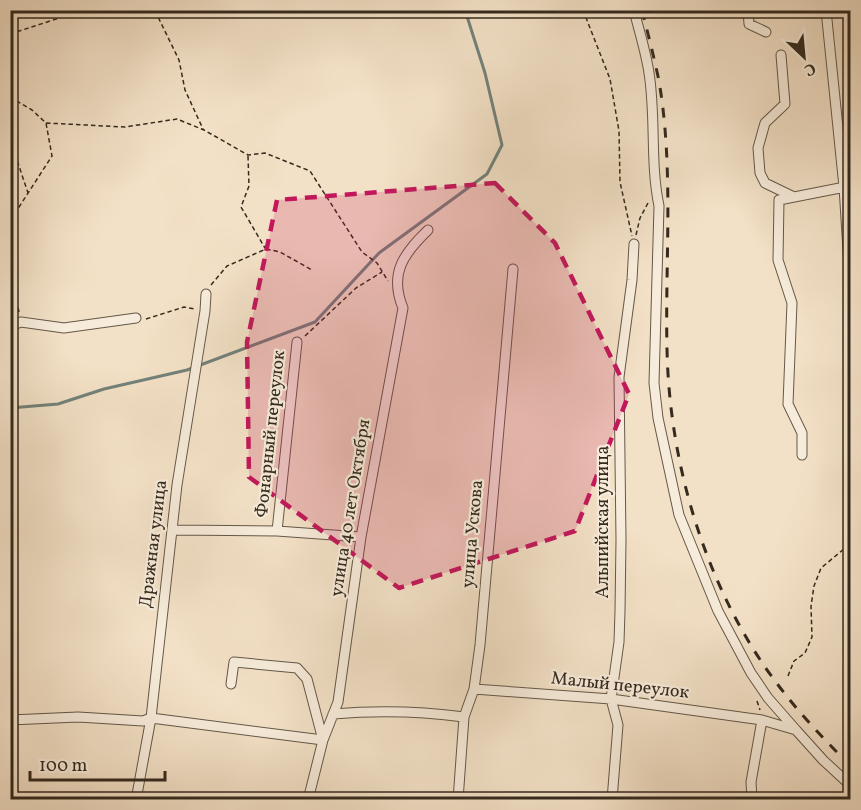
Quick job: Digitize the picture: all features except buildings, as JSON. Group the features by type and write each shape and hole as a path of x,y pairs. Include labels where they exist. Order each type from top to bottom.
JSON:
{"street":[{"path":"634,10 649,73 655,188 659,206 654,382 658,418 679,515 718,611 746,665 768,698 823,760 850,784"},
{"path":"748,10 749,24 766,32"},
{"path":"826,10 847,186 850,282"},
{"path":"781,55 785,104 765,123 758,148 760,173 765,183 792,196"},
{"path":"802,455 802,433 788,404 792,303 778,260 779,200 847,186"},
{"name":"улица 40 лет Октября","path":"308,800 323,740 338,702 361,537 403,308 397,294 401,261 411,246 428,230"},
{"name":"Альпийская улица","path":"612,800 618,725 611,699 619,642 620,611 618,377 633,279 634,244"},
{"name":"улица Ускова","path":"458,800 464,717 474,689 513,269"},
{"name":"Дражная улица","path":"136,800 151,718 177,485 206,311 206,294"},
{"path":"10,326 21,322 64,328 136,318"},
{"name":"Фонарный переулок","path":"277,531 297,342"},
{"path":"173,530 277,531 361,537"},
{"path":"10,720 78,717 143,721 151,718 323,740 307,680 297,668 234,662 231,684"},
{"name":"Малый переулок","path":"474,689 611,699 762,720 796,730"},
{"path":"333,714 427,712 464,717"},
{"path":"752,800 751,782 762,720"}],"path":[{"path":"10,34 84,10"},
{"path":"159,10 159,19 179,60 185,90 204,130"},
{"path":"583,10 610,79 619,131 620,182 634,244"},
{"path":"10,97 32,110 45,123 52,156 29,195 10,221"},
{"path":"45,123 125,127 177,119 204,130 248,155 266,153 310,171 363,252 377,263 397,294"},
{"path":"248,155 249,186 241,207 266,249"},
{"path":"10,158 18,163 29,195"},
{"path":"634,244 640,218 655,188"},
{"path":"206,294 213,280 227,267 266,249 280,252 312,270"},
{"path":"10,270 21,322"},
{"path":"297,342 356,288 383,271"},
{"path":"136,318 147,319 184,307 206,311"},
{"path":"788,676 794,661 805,653 812,637 811,606 814,586 821,568 850,544"}],"highlighted area":[{"path":"495,183 555,243 629,394 575,531 399,588 249,477 247,342 277,200"}],"waterway":[{"path":"10,408 58,404 104,389 187,370 315,322 379,253 487,174 502,145 485,73 465,10"}],"railway":[{"path":"642,10 659,81 664,114 668,181 667,349 669,388 674,427 690,504 716,578 752,647 798,709 850,765"}]}
